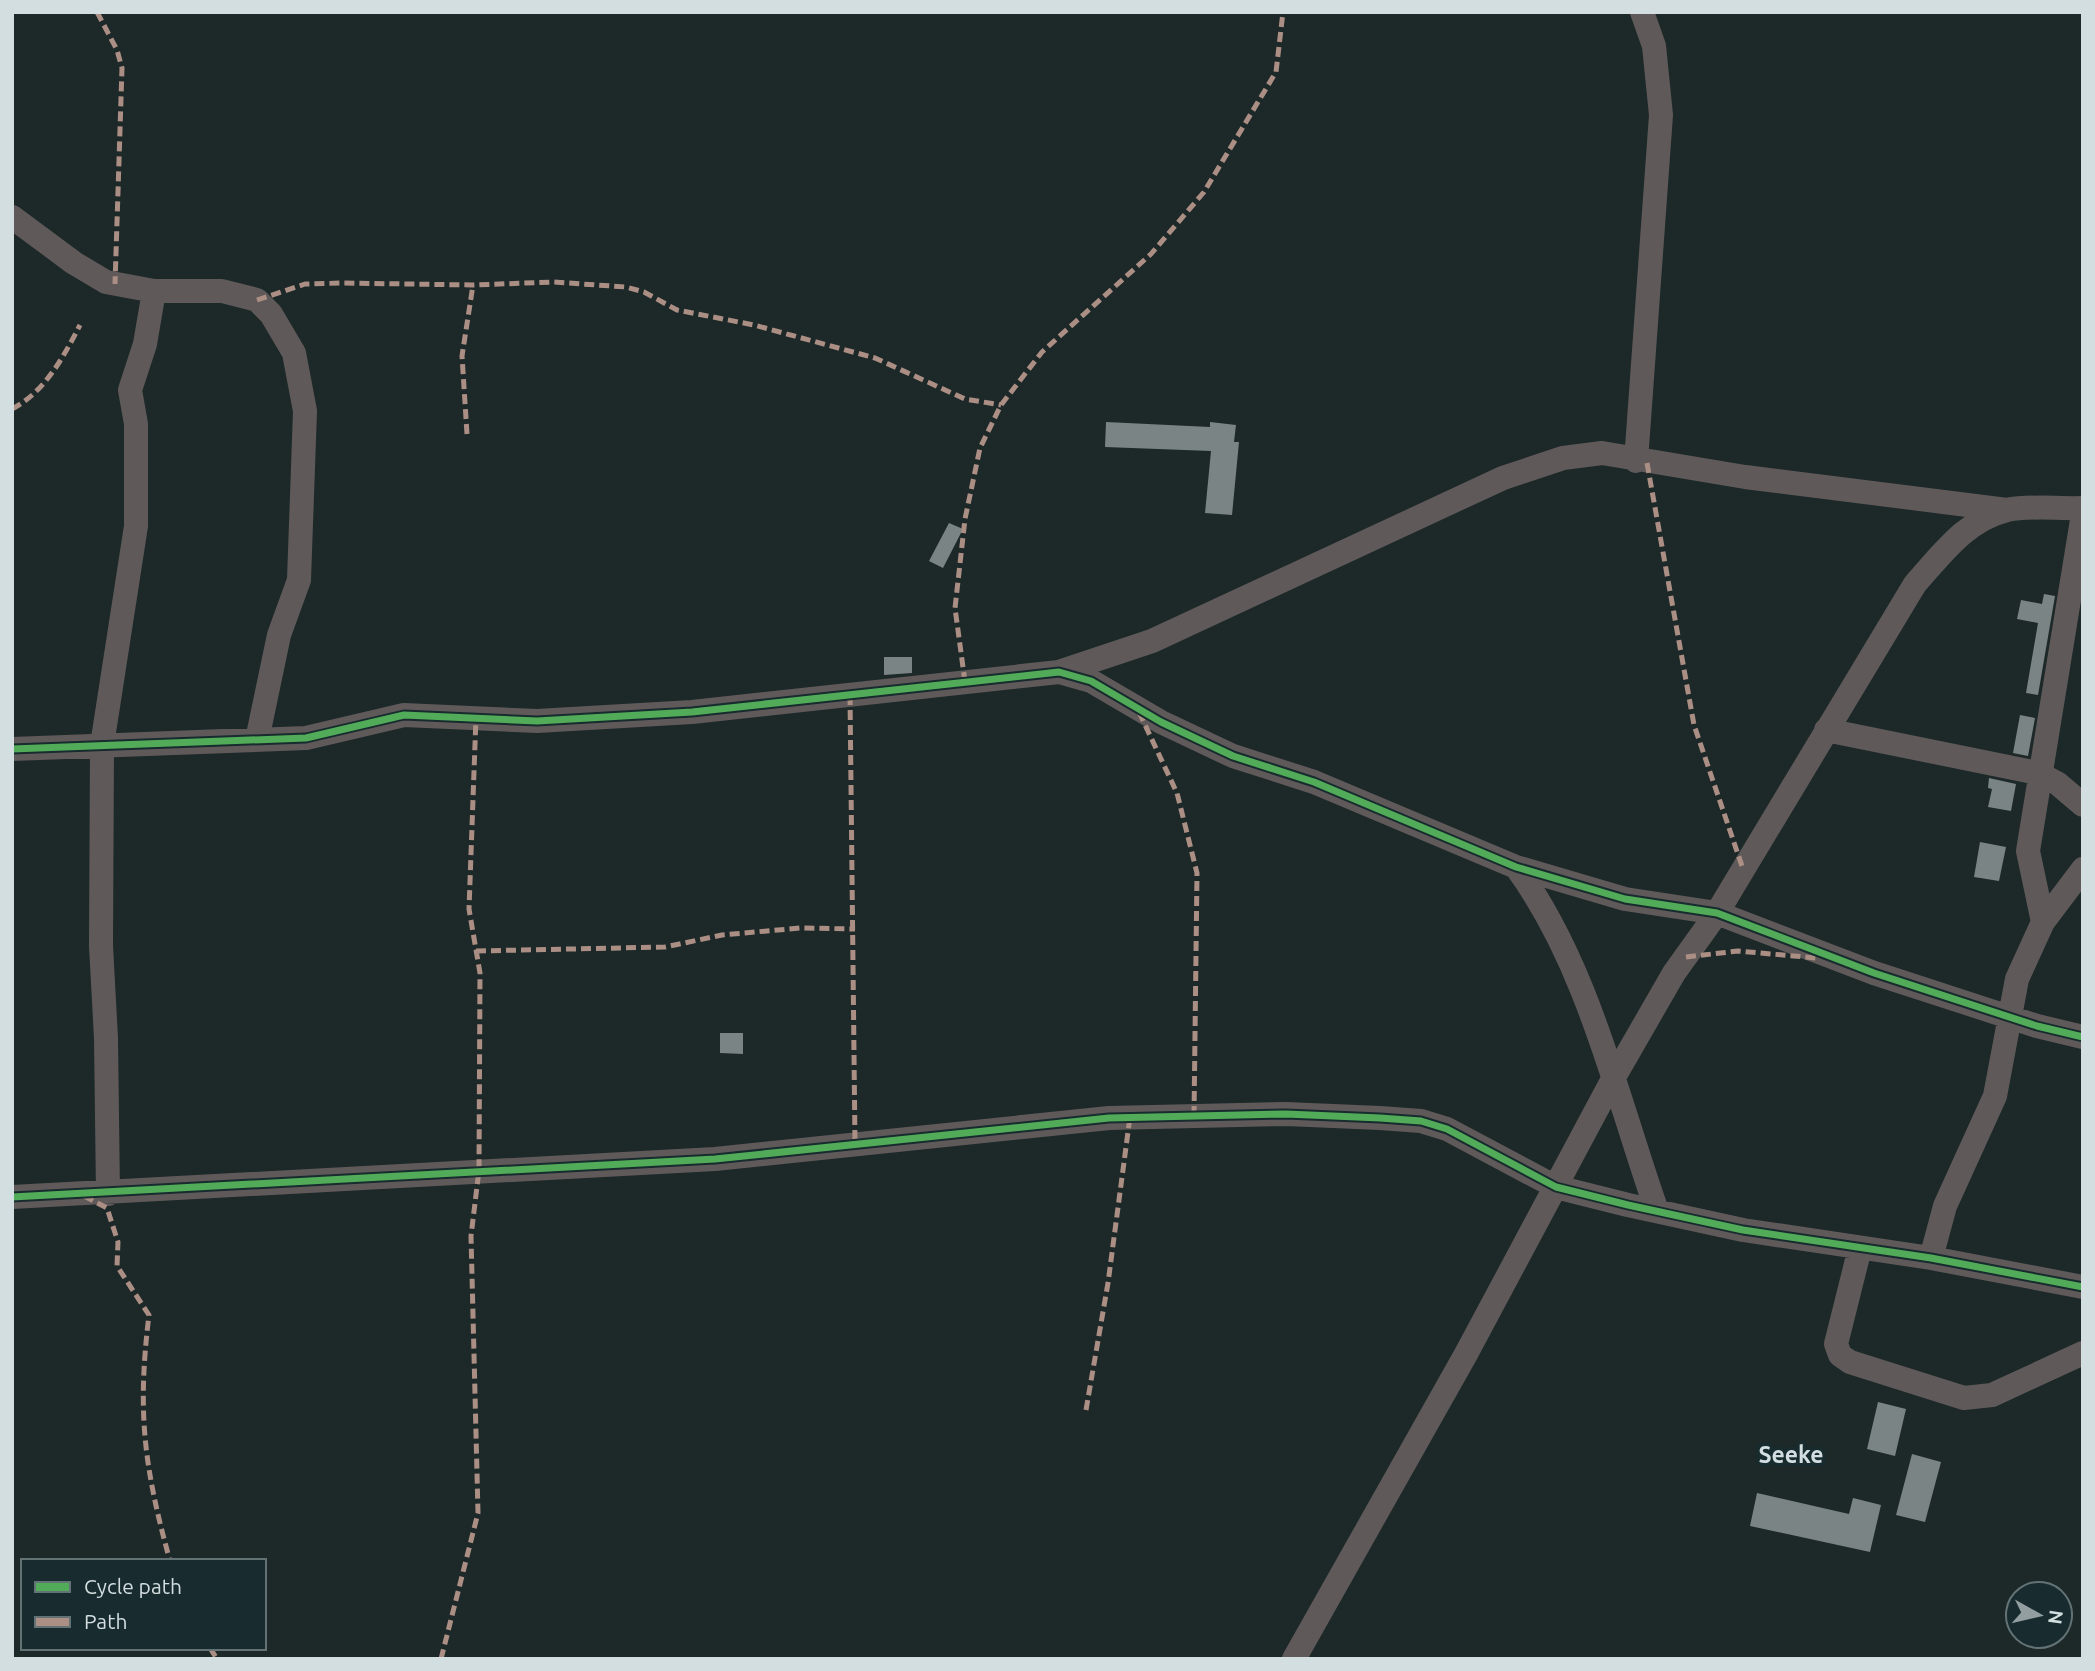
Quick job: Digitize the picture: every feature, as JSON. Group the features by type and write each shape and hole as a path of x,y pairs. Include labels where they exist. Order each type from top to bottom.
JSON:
{"street":[{"path":"1636,461 1661,114 1654,46 1642,12"},
{"path":"12,217 95,277 106,282 155,291 222,291 257,300 271,314 294,353 305,411 299,580 279,635 257,740"},
{"path":"108,1194 106,1038 101,946 102,745 136,526 136,425 130,390 145,344 155,291"},
{"path":"12,749 306,738 404,715 537,721 692,712 1059,672 1152,641 1503,478 1563,457 1602,453 1636,461 2007,510 2083,508"},
{"path":"1294,1659 1466,1354 1613,1079 1674,973 1717,913 1915,584 1964,531 2007,510"},
{"path":"2043,922 2028,851 2038,773 2083,514"},
{"path":"1059,672 1091,681 1161,722 1233,756 1314,782 1516,867 1625,899 1717,913 1837,961 2083,1037"},
{"path":"1826,730 2038,773 2057,783 2083,805"},
{"path":"1516,867 1551,925 1587,1005 1657,1211"},
{"path":"1931,1258 1945,1206 1995,1096 2017,979 2043,922 2083,869"},
{"path":"12,1197 108,1194 479,1170 715,1160 1108,1118 1286,1114 1421,1121 1447,1129 1486,1147 1556,1187 1743,1230 1931,1258 2083,1287"},
{"path":"1860,1248 1836,1344 1840,1355 1850,1362 1965,1398 1992,1395 2083,1353"}],"building":[{"path":"1106,422 1210,427 1210,422 1236,425 1234,442 1239,442 1232,515 1205,513 1211,451 1105,447"},
{"path":"949,523 963,529 943,568 929,561"},
{"path":"2044,594 2055,596 2038,695 2026,693 2038,623 2017,619 2021,600 2042,604"},
{"path":"884,657 912,657 912,673 884,675"},
{"path":"2020,715 2035,718 2028,756 2013,753"},
{"path":"1989,778 2016,784 2011,811 1988,807 1992,789 1988,788"},
{"path":"1980,842 2006,847 1999,881 1974,877"},
{"path":"720,1033 743,1033 743,1054 720,1053"},
{"path":"1878,1402 1906,1409 1895,1456 1867,1449"},
{"path":"1912,1454 1941,1462 1925,1522 1896,1515"},
{"path":"1757,1493 1849,1514 1853,1498 1881,1505 1870,1552 1750,1526"}],"marked path":[{"path":"97,12 117,50 122,68 115,284"},
{"path":"965,682 955,608 965,519 980,448 1001,405 1042,352 1151,254 1204,192 1276,72 1283,12"},
{"path":"257,300 305,284 473,285 553,282 626,287 644,292 677,310 754,325 875,358 965,399 1001,405"},
{"path":"467,434 462,356 473,285"},
{"path":"12,409 24,402 44,383 80,325"},
{"path":"1647,463 1694,725 1743,869"},
{"path":"850,695 855,1144"},
{"path":"1139,712 1177,793 1197,873 1194,1116"},
{"path":"441,1659 478,1513 471,1236 479,1170 480,973 469,909 476,717"},
{"path":"476,951 665,947 722,935 800,928 855,929"},
{"path":"1686,957 1738,951 1816,958"},
{"path":"1086,1410 1108,1283 1130,1117"},
{"path":"84,1196 107,1208 118,1242 117,1266 149,1315 145,1350 145,1439 154,1497 169,1559"},
{"path":"211,1650 217,1659"}],"cycle path":[{"path":"12,749 306,738 404,715 537,721 692,712 1059,672 1091,681 1161,722 1233,756 1314,782 1516,867 1625,899 1717,913 1874,973 2037,1026 2083,1037"},
{"path":"12,1197 715,1159 1109,1118 1286,1114 1380,1118 1421,1121 1447,1129 1556,1187 1628,1205 1743,1230 1931,1258 2083,1287"}],"district":[{"name":"Seeke","path":"1791,1454"}]}
